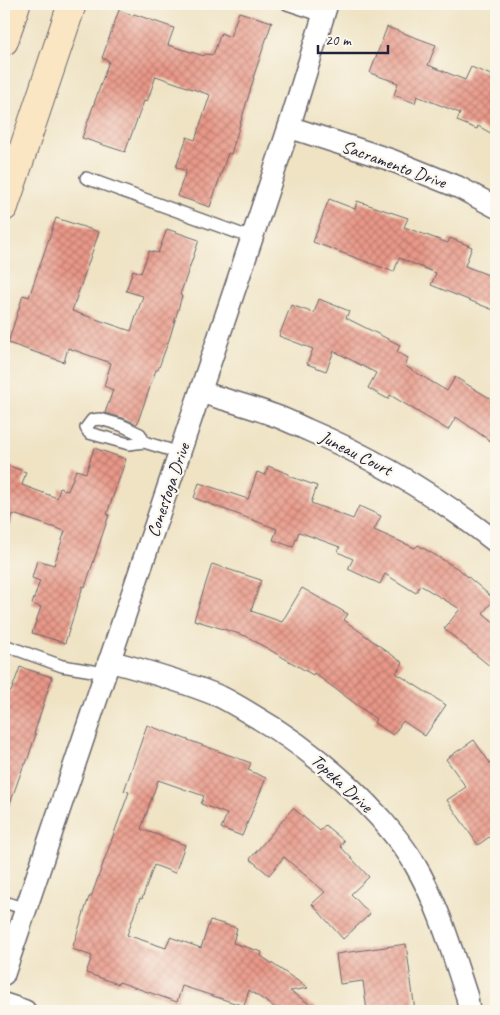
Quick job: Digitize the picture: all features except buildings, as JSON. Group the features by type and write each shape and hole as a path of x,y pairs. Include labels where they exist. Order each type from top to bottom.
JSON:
{"main road":[{"path":"4,41 16,4"},
{"path":"4,207 72,4"}],"street":[{"name":"Conestoga Drive","path":"4,974 201,392 289,127 325,10"},
{"name":"Sacramento Drive","path":"289,127 391,160 458,187 496,206"},
{"name":"Juneau Court","path":"201,392 274,415 342,444 430,494 496,542"},
{"name":"Topeka Drive","path":"107,667 167,677 223,698 274,727 306,749 337,774 391,832 414,863 438,910 467,997 469,1011"},
{"path":"4,1004 25,1011"}],"lane":[{"path":"286,4 325,10"},
{"path":"86,178 252,238"},
{"path":"144,442 180,453"},
{"path":"4,645 62,666 107,667"},
{"path":"4,902 26,909"}]}
